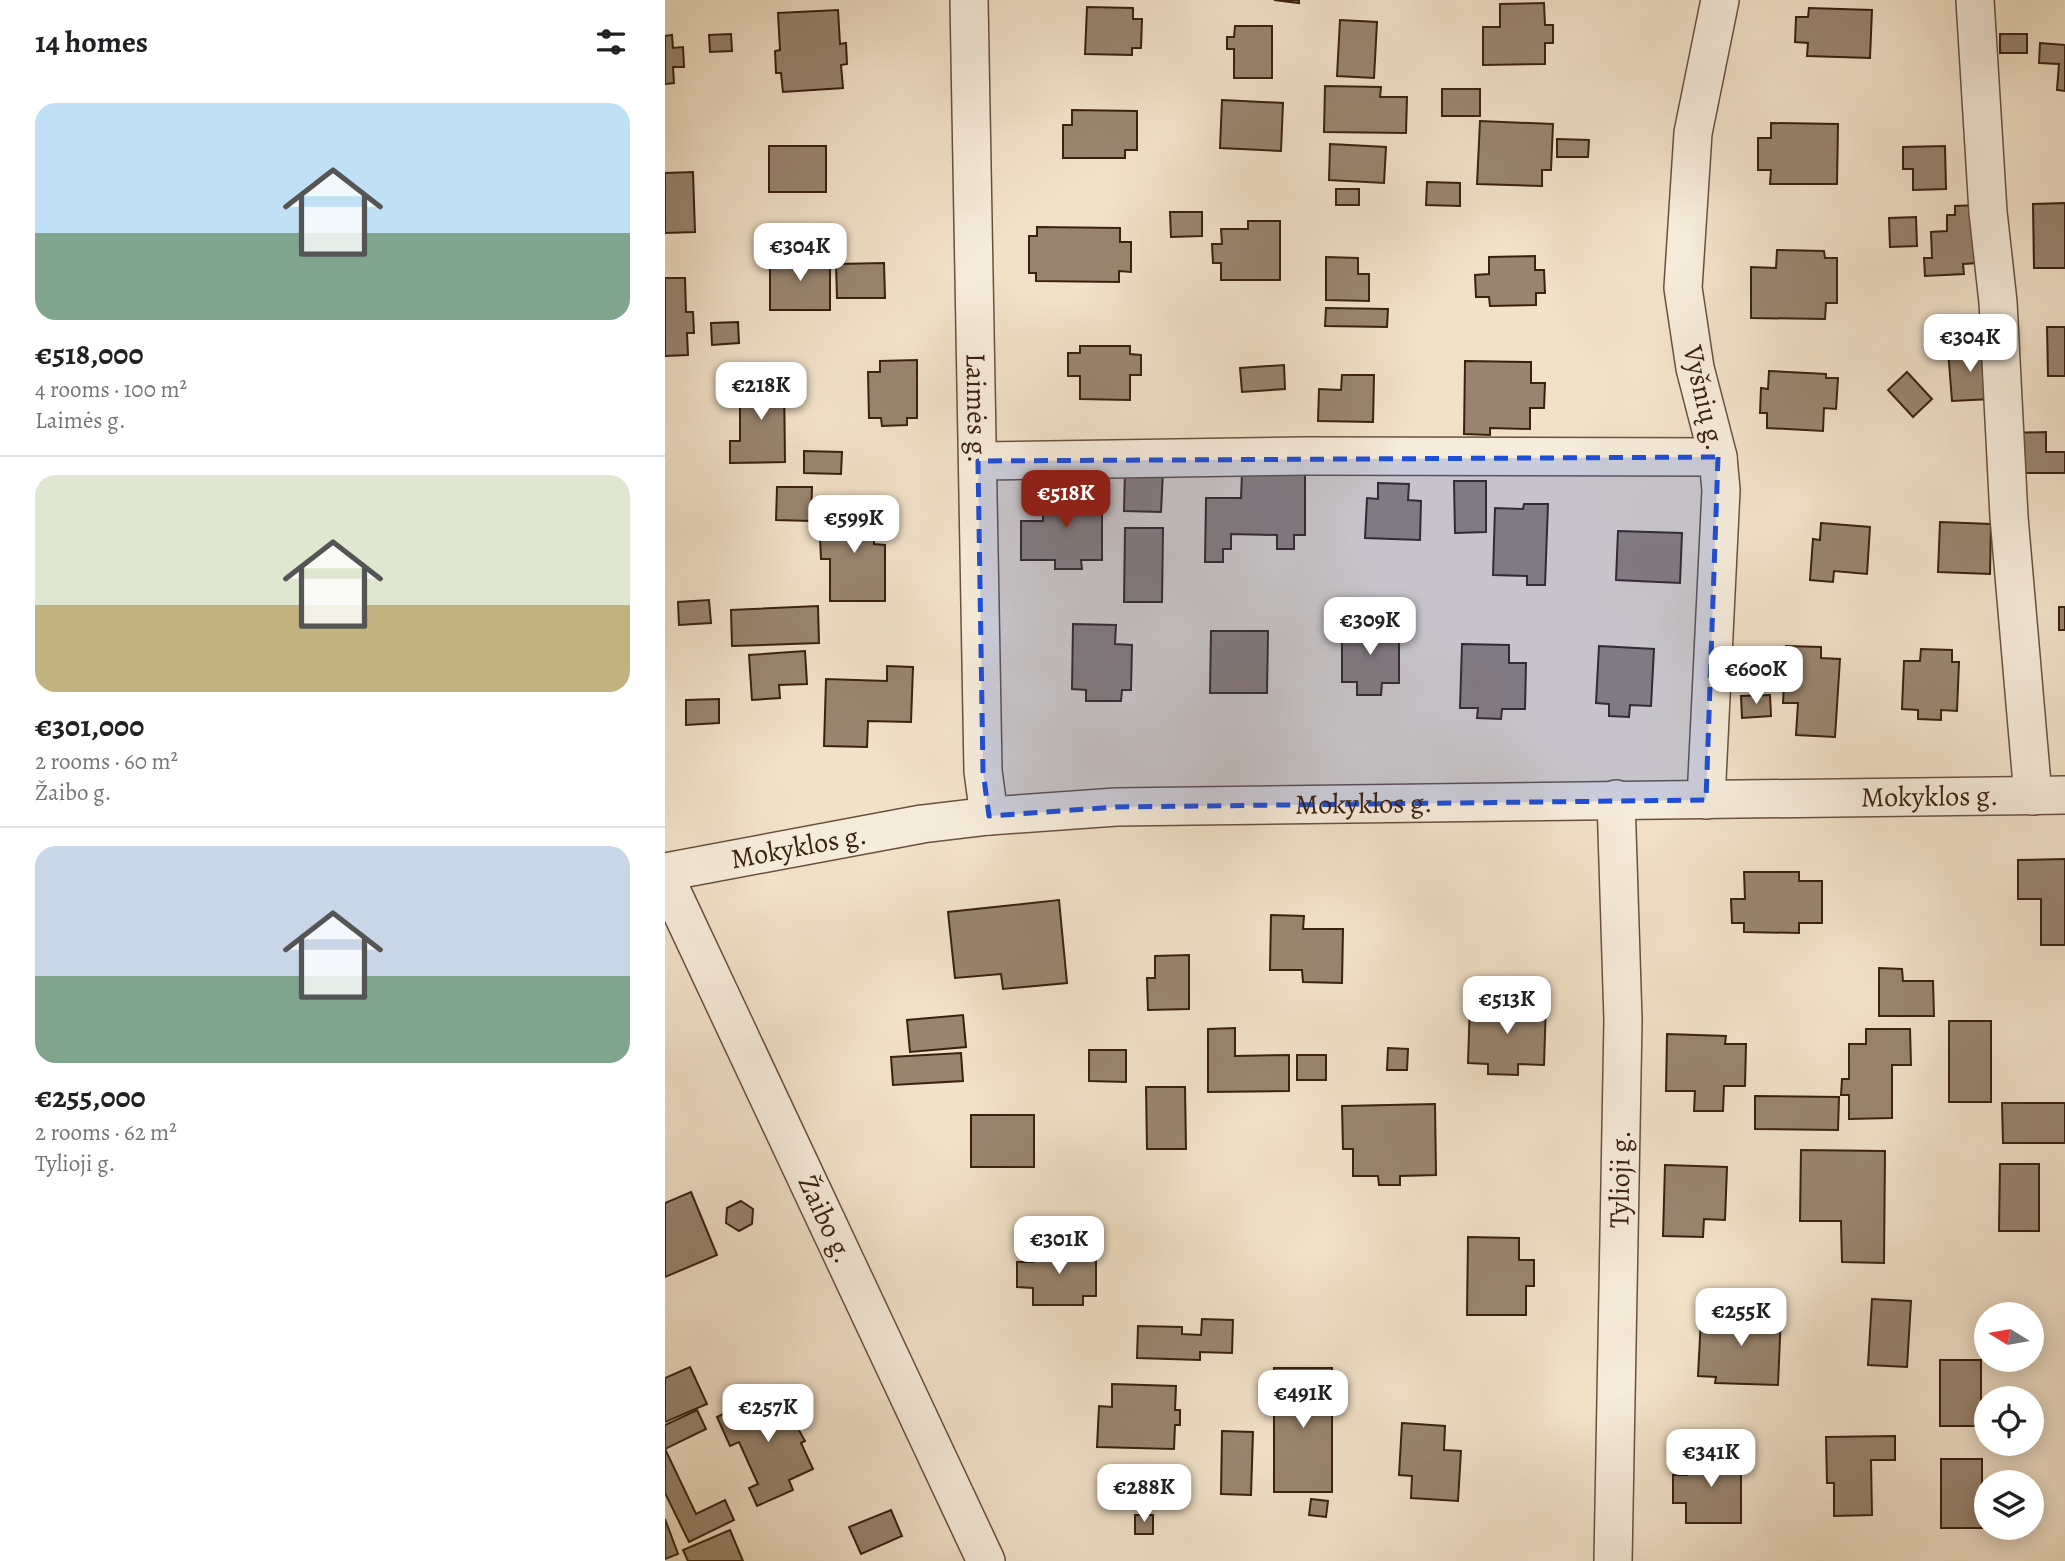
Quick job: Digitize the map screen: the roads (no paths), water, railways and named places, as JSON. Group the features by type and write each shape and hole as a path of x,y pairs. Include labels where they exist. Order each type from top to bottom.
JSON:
{"street":[{"name":"Laimės g.","path":"969,0 983,771 989,816"},
{"name":"Vyšnių g.","path":"1706,800 1721,490 1718,457 1695,368 1683,288 1693,133 1720,0"},
{"path":"1975,0 1988,212 1998,302 2009,517 2049,796"},
{"path":"978,461 1305,456 1718,457"},
{"name":"Mokyklos g.","path":"665,872 922,824 989,816 1116,807 1616,799 2049,796"},
{"name":"Tylioji g.","path":"1613,1561 1623,1020 1616,799"},
{"name":"Žaibo g.","path":"665,877 986,1561"}]}
